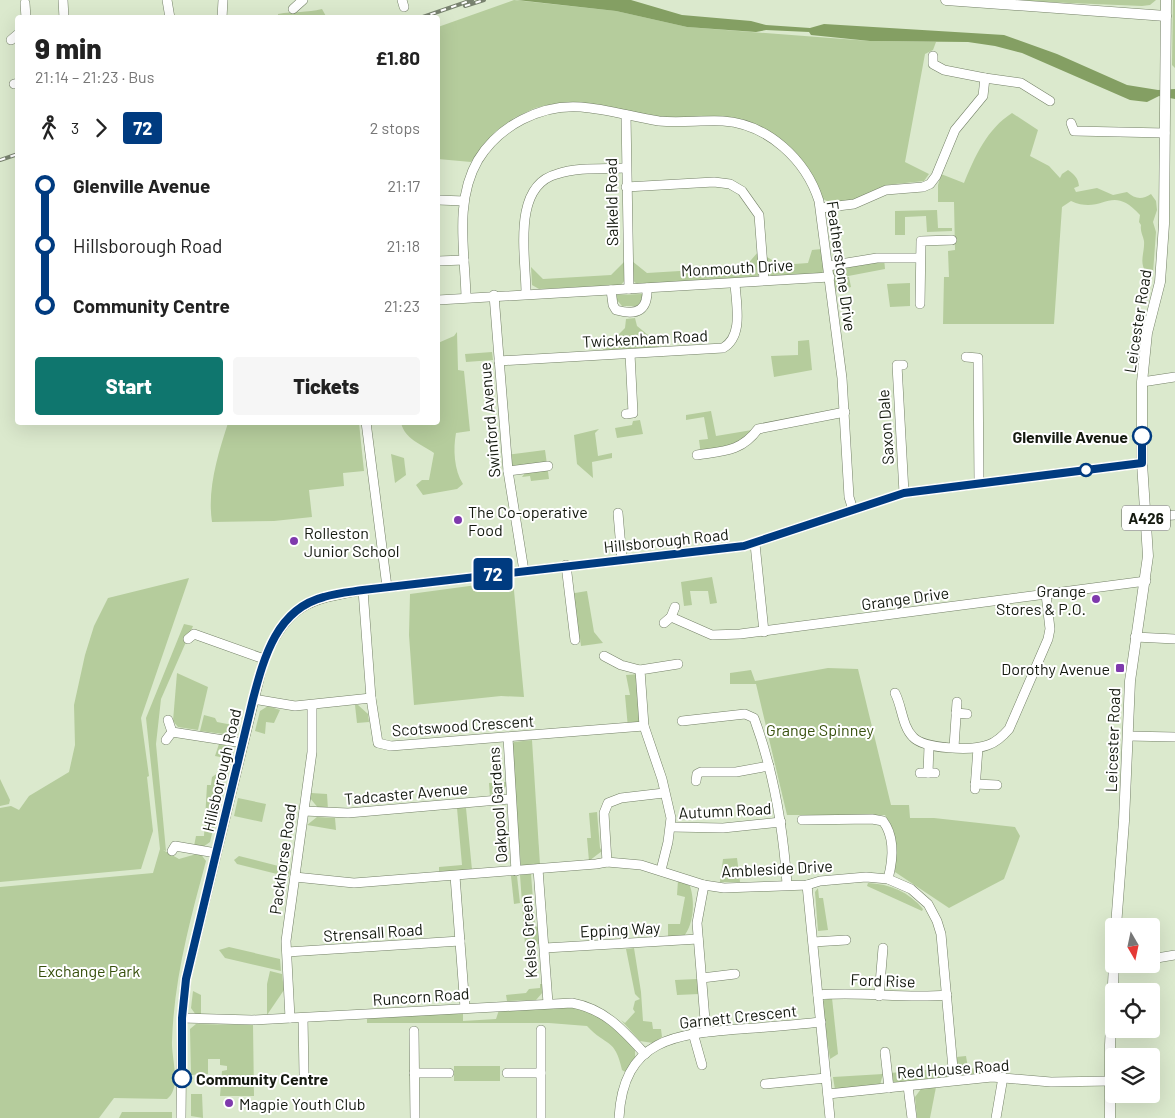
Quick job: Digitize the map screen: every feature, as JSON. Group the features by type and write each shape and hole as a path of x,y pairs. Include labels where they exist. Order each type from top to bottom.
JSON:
{"main road":[{"path":"946,0 1166,16"},
{"name":"A426","path":"1166,0 1166,16"},
{"name":"Leicester Road","path":"1117,918 1130,682 1135,637 1146,581 1148,556 1142,463 1142,382 1147,333 1160,282 1165,133 1166,16"},
{"path":"1111,1048 1114,973"},
{"path":"1110,1103 1110,1118"}],"street":[{"path":"63,0 64,15"},
{"path":"167,0 170,15"},
{"path":"222,0 222,15"},
{"path":"25,3 26,15"},
{"path":"933,56 933,64 944,70 1021,83 1050,101"},
{"path":"821,208 854,204 886,190 923,187 930,184 936,176 955,130 983,96 985,78"},
{"name":"Featherstone Drive","path":"466,297 464,201 474,168 487,148 499,135 521,120 542,112 567,107 669,122 723,121 762,133 782,146 798,163 812,183 821,208 845,412 850,497 853,510"},
{"name":"Salkeld Road","path":"626,115 625,168 629,289"},
{"path":"1071,123 1074,131 1165,133"},
{"path":"526,294 525,209 539,183 548,176 562,172 625,168"},
{"path":"626,187 714,182 730,184 742,191 759,215 764,280"},
{"path":"440,200 464,201"},
{"path":"920,304 921,241 952,240"},
{"path":"828,266 878,258 920,258"},
{"path":"440,261 464,260"},
{"name":"Monmouth Drive","path":"440,300 830,277"},
{"name":"Twickenham Road","path":"499,361 716,349 729,344 737,327 734,283"},
{"path":"611,290 613,305 616,310 630,312 642,308 646,304 647,288"},
{"name":"Swinford Avenue","path":"494,296 508,471 524,571"},
{"path":"630,354 631,415"},
{"path":"966,357 982,358 979,484"},
{"name":"Saxon Dale","path":"904,365 897,365 904,493"},
{"path":"1142,382 1175,377"},
{"path":"697,455 737,448 750,441 758,429 845,412"},
{"path":"366,425 387,587"},
{"name":"Hillsborough Road","path":"181,1118 182,1018 190,962 264,659 284,622 299,608 324,597 363,590 755,544 904,493 1142,463"},
{"path":"508,471 548,466"},
{"path":"618,513 622,560"},
{"path":"1146,517 1175,515"},
{"path":"755,544 764,632"},
{"path":"566,565 575,640"},
{"name":"Grange Drive","path":"675,607 667,620 712,634 764,632 1146,581"},
{"name":"Scotswood Crescent","path":"363,590 375,734 378,742 385,746 644,726"},
{"path":"895,694 901,706 908,730 920,743 930,746 978,748 1001,737 1009,729 1021,704 1048,639 1050,629 1046,594"},
{"path":"192,633 264,659"},
{"path":"1135,637 1175,639"},
{"path":"604,656 621,665 640,670 678,664"},
{"path":"640,670 644,726 670,809 671,827 661,870"},
{"path":"253,699 281,705 312,705 371,698"},
{"path":"901,706 908,700"},
{"path":"954,747 957,702"},
{"name":"Packhorse Road","path":"290,1018 287,931 312,752 312,705"},
{"path":"691,710 692,720"},
{"path":"956,713 967,714"},
{"path":"682,721 745,714 754,718 769,766 781,822 787,884"},
{"path":"168,720 172,732"},
{"path":"172,732 243,743"},
{"path":"166,740 172,732"},
{"path":"1128,736 1175,737"},
{"name":"Oakpool Gardens","path":"508,738 516,871"},
{"path":"928,773 930,746"},
{"path":"978,748 975,786 997,785"},
{"path":"695,774 736,772 769,766"},
{"path":"607,862 605,806 612,800 664,793"},
{"name":"Tadcaster Avenue","path":"304,811 348,814 512,799"},
{"path":"802,820 872,819 883,821 889,828 891,838 888,878"},
{"name":"Autumn Road","path":"671,827 723,828 781,822"},
{"path":"173,846 216,853"},
{"name":"Ambleside Drive","path":"295,877 354,883 607,862 641,865 704,885 742,888 807,884 866,877 888,878 903,884 917,893 928,904 938,920 941,934 954,1080"},
{"name":"Kelso Green","path":"538,869 548,1003"},
{"path":"455,876 465,1008"},
{"path":"807,884 830,1118"},
{"path":"704,885 698,908 698,939 706,1032"},
{"name":"Epping Way","path":"545,948 698,939"},
{"path":"813,942 846,940"},
{"name":"Strensall Road","path":"287,952 460,941"},
{"path":"879,996 885,953"},
{"path":"1160,958 1175,955"},
{"path":"702,978 735,974"},
{"name":"Ford Rise","path":"818,995 912,998 947,995"},
{"name":"Runcorn Road","path":"182,1018 216,1020 303,1018 572,1003 595,1009 613,1021 645,1054"},
{"path":"303,1018 304,1074"},
{"name":"Garnett Crescent","path":"619,1118 621,1095 626,1080 645,1054 667,1039 693,1033 821,1022"},
{"path":"540,1030 541,1118"},
{"path":"414,1031 415,1118"},
{"path":"693,1033 702,1066"},
{"path":"885,1052 888,1088"},
{"path":"414,1073 449,1073"},
{"path":"507,1073 541,1073"},
{"path":"996,1118 1003,1077"},
{"name":"Red House Road","path":"828,1094 954,1080 1003,1077 1050,1082 1105,1081"},
{"path":"765,1084 826,1078"},
{"path":"908,1086 912,1118"}],"green space":[{"path":"514,0 616,11 687,27 870,41 936,42 933,50 925,54 905,162 929,174 924,181 886,185 853,200 831,203 823,199 809,169 782,142 750,124 670,119 576,102 535,108 514,118 495,132 471,162 440,159 440,26"},
{"path":"996,0 1156,0 1150,5 1142,6"},
{"path":"1173,0 1175,0 1175,68 1172,65"},
{"path":"322,9 325,15 278,15 278,14"},
{"path":"1012,113 1038,130 1030,156 1049,166 1060,178 1068,170 1076,177 1079,183 1079,186 1074,188 1076,192 1097,188 1113,195 1127,192 1139,198 1151,194 1156,201 1157,210 1153,222 1156,232 1153,273 1147,273 1144,269 1142,258 1144,241 1139,222 1140,215 1130,206 1121,201 1114,200 1091,205 1082,205 1071,201 1062,207 1054,324 943,324 944,277 949,277 948,251 955,250 954,202 938,202 938,185 941,174 964,183 977,153 989,135 1003,119"},
{"path":"937,210 938,228 952,228 952,231 927,232 926,216 905,217 905,235 895,235 895,211"},
{"path":"822,249 824,270 821,274 772,276 767,272 761,272 756,278 637,284 632,280 625,280 621,285 539,289 532,285 531,267 543,279 611,275 624,262 632,261 647,273 745,267 758,252 781,265 808,263 812,250"},
{"path":"884,258 885,269 843,277 849,277 851,287 834,292 828,266"},
{"path":"910,283 910,306 890,307 887,284"},
{"path":"642,294 642,303 637,306 622,306 617,300 617,295"},
{"path":"635,318 637,326 653,339 658,339 659,348 603,351 602,342 611,342 625,328 626,319"},
{"path":"457,332 458,370 464,371 470,431 456,433 455,439 456,466 463,484 457,489 423,495 416,485 422,480 429,480 434,453 410,437 402,425 440,425 440,342 454,336"},
{"path":"809,340 812,370 774,377 771,356 798,355 798,341"},
{"path":"492,352 493,360 466,362 465,354"},
{"path":"711,411 716,436 758,429 750,441 701,455 699,440 708,439 704,417 686,420 686,415"},
{"path":"640,420 643,434 617,438 615,428 632,425 633,421"},
{"path":"227,425 359,425 364,471 343,473 344,486 309,490 312,517 274,521 212,522 212,484"},
{"path":"599,429 595,433 598,456 612,453 612,458 592,462 593,478 577,464 574,435"},
{"path":"545,450 549,479 531,481 530,476 522,477 528,469 508,471 507,455"},
{"path":"391,454 404,458 406,475 395,483"},
{"path":"712,577 717,603 710,604 708,591 690,591 692,605 684,606 681,582"},
{"path":"189,578 141,718 149,776 147,777 153,831 141,869 0,882 0,808 11,806 19,810 29,796 69,772 75,745 74,705 85,655 94,626 108,598"},
{"path":"513,580 524,697 501,696 414,705 409,635 410,594"},
{"path":"587,591 594,632 603,643 581,646 580,639 575,640 569,594"},
{"name":"Exchange Park","path":"184,624 193,626 161,699 156,744 166,851 163,850 179,859 200,853 206,861 179,972 172,1041 175,1072 174,1088 167,1099 114,1098 99,1118 0,1118 0,887 153,873 160,849 146,718"},
{"name":"Grange Spinney","path":"828,668 858,669 891,805 909,805 910,818 934,818 1015,827 1020,836 1004,879 949,908 895,872 894,831 885,815 787,815 756,684 730,684 730,673 751,670 755,681"},
{"path":"177,673 208,687 198,730 178,727 173,721"},
{"path":"640,674 644,726 628,728 625,695 630,695 626,675"},
{"path":"355,705 358,705 368,714 369,722 357,723"},
{"path":"268,706 280,710 274,723 266,722 265,734 255,731 260,711"},
{"path":"204,715 215,718 217,722 238,726 232,735 200,731"},
{"path":"532,740 540,865 521,866 511,747 514,742"},
{"path":"219,744 227,745 232,751 230,759 215,756"},
{"path":"221,771 227,772 210,842 203,847 194,846 196,836 204,836 207,785 211,785 212,777"},
{"path":"0,779 10,800 9,804 0,806"},
{"path":"507,782 507,785 498,796 490,797 489,783"},
{"path":"311,793 327,794 328,810 319,809 310,798"},
{"path":"238,798 266,804 262,822 234,816"},
{"path":"457,808 466,808 472,870 439,873 439,867 462,865"},
{"path":"597,812 600,848 602,851 589,861 587,838 591,838 589,813"},
{"path":"317,817 335,818 336,830 307,825"},
{"path":"239,856 290,869 289,877 237,864 234,860"},
{"path":"737,858 740,882 720,882 723,859"},
{"path":"531,874 535,925 538,928 539,944 525,945 520,875"},
{"path":"511,876 517,876 520,903 514,904"},
{"path":"678,880 690,886 693,898 692,919 684,936 668,937 668,924 680,924 685,897 677,895"},
{"path":"868,883 884,885 898,890 912,898 923,909 922,911 867,886"},
{"path":"818,888 819,898 823,898 828,930 818,931 815,892"},
{"path":"229,947 280,959 281,971 225,958 219,950"},
{"path":"634,948 641,992 643,1021 652,1022 653,1029 661,1029 662,1037 653,1043 640,1041 621,1020 625,1023 635,1012 633,1009 635,1001 640,999 635,994 626,949"},
{"path":"270,971 282,974 284,990 267,1015 267,984"},
{"path":"697,979 699,994 677,995 675,980"},
{"path":"540,984 543,984 543,992 536,1000 507,1001 506,995 526,993 529,989 540,988"},
{"path":"193,991 201,995 201,1015 196,1015 191,1008"},
{"path":"832,998 838,1054 830,1059 822,1004 824,1000"},
{"path":"567,1006 578,1008 605,1021 635,1049 635,1058 625,1072 622,1070 613,1047 587,1026 549,1023 367,1023 367,1018 463,1013 463,1021 496,1019 499,1010"},
{"path":"196,1024 253,1025 254,1096 220,1096 222,1071 227,1070 227,1066 220,1065 220,1059 208,1059 208,1074 191,1075 190,1029"},
{"path":"966,1056 968,1068 983,1069 983,1075 961,1076 956,1057"},
{"path":"454,1066 500,1066 500,1081 454,1081"},
{"path":"949,1068 947,1078 894,1083 890,1073"},
{"path":"883,1074 880,1085 835,1090 833,1077"},
{"path":"936,1087 930,1118 917,1118 915,1097 921,1089"},
{"path":"191,1094 202,1094 203,1118 191,1116"},
{"path":"122,1112 172,1112 172,1118 119,1118"}],"shaded area":[{"path":"517,0 631,0 682,15 751,21 766,25 810,28 824,24 1004,35 1057,54 1127,85 1158,90 1175,89 1175,99 1159,96 1147,102 1130,100 1022,53 995,46 968,42 870,41 811,35 809,32 766,30 756,32 687,27 616,11"}],"railway":[{"path":"429,15 472,0"},
{"path":"465,6 484,0"},
{"path":"0,160 15,155"}],"bus line":[{"name":"72","path":"182,1078 181,1028 186,979 253,699 264,659 273,639 284,622 299,608 324,597 363,590 755,544 904,493 1142,463 1142,436"}],"place":[{"name":"Glenville Avenue","path":"1142,436"},
{"name":"The Co-operative Food","path":"458,520"},
{"name":"Rolleston Junior School","path":"294,541"},
{"name":"Grange Stores & P.O.","path":"1096,599"},
{"name":"Dorothy Avenue","path":"1120,668"},
{"name":"Community Centre","path":"182,1078"},
{"name":"Magpie Youth Club","path":"229,1103"}]}
